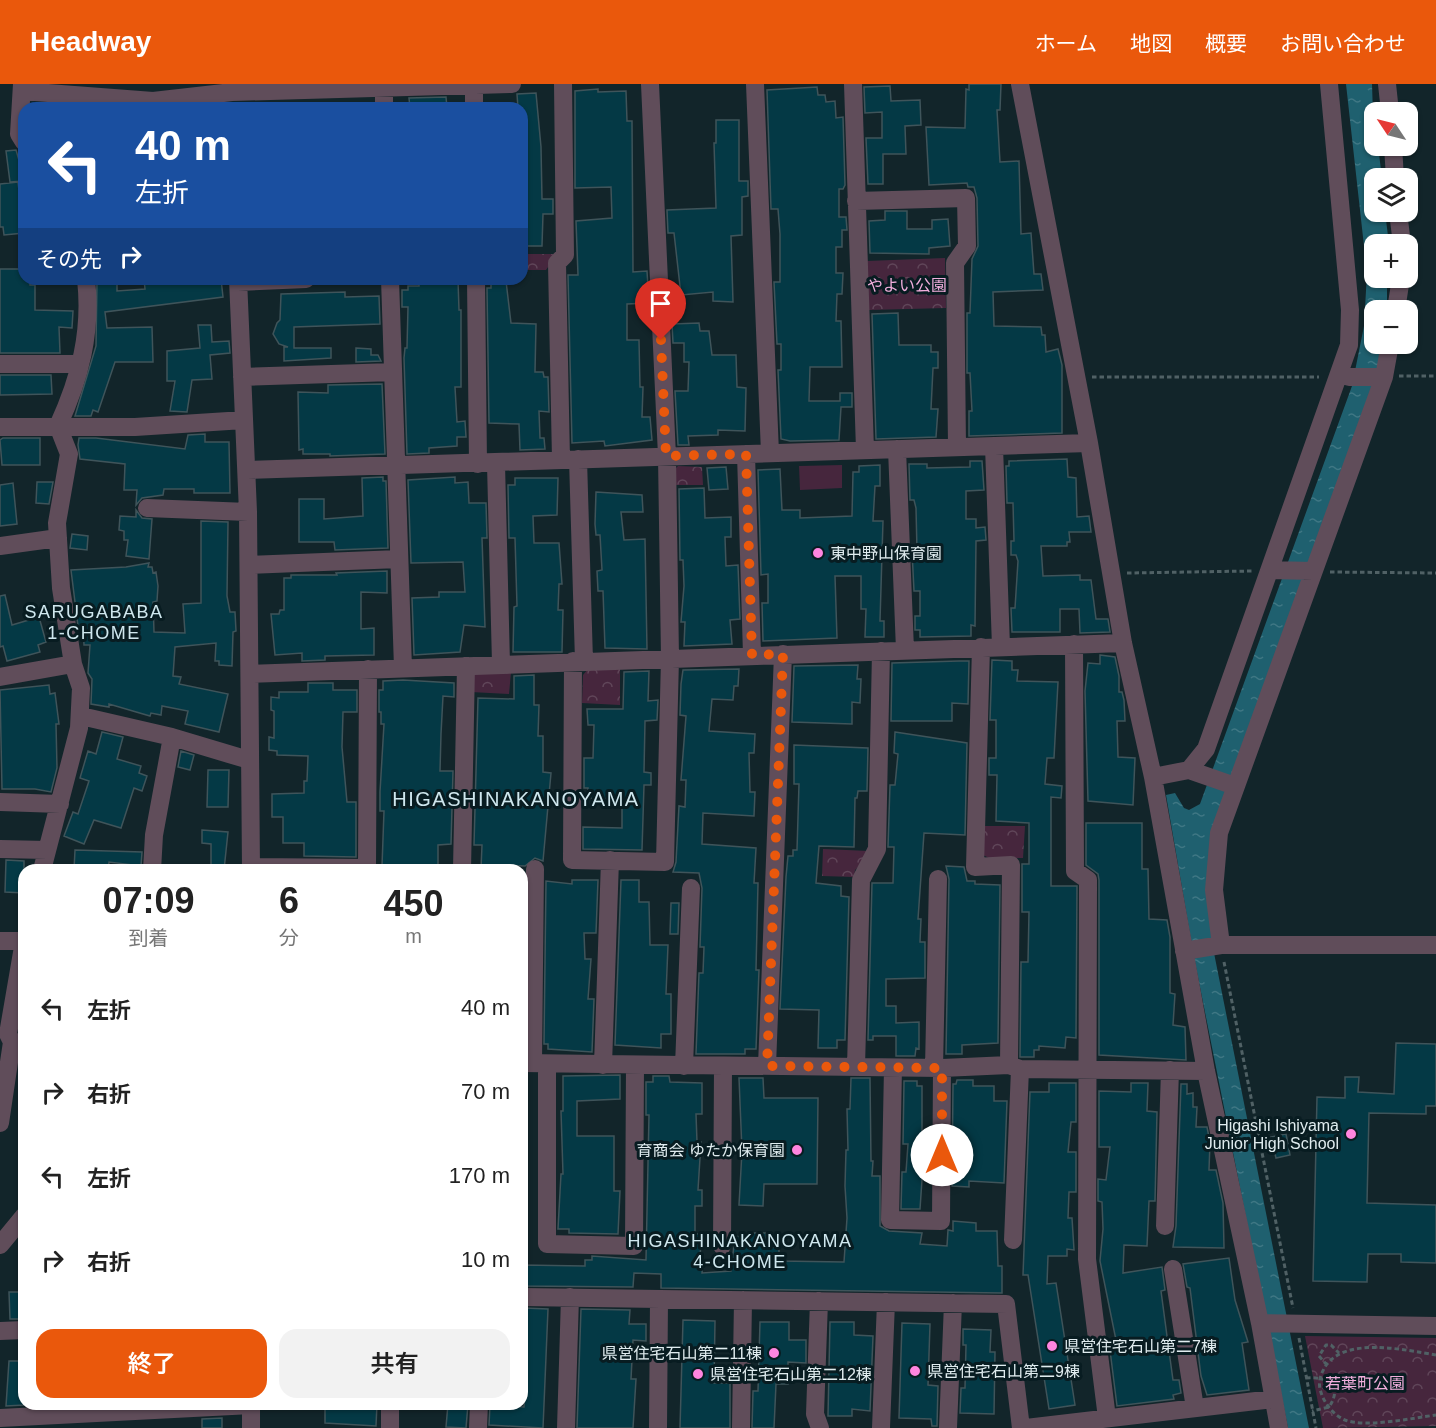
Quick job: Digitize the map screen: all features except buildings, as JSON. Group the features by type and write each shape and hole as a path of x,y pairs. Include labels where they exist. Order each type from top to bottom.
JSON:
{"street":[{"path":"22,88 153,101 193,102 232,95 320,87 512,84"},
{"path":"563,84 565,255 557,263 570,460 578,661 572,860 664,862 670,658 666,456 650,84"},
{"path":"755,84 770,453"},
{"path":"853,84 865,450"},
{"path":"1020,84 1089,443 1123,643 1188,951 1206,1071 1260,1323 1279,1428"},
{"path":"1197,773 1275,571 1344,377 1349,345 1350,310 1329,84"},
{"path":"1387,84 1389,102"},
{"path":"474,85 474,102"},
{"path":"384,86 384,102"},
{"path":"856,201 966,198 967,246 955,263 957,447"},
{"path":"44,864 81,716 81,688 73,664 61,588 57,523 69,454 58,426 87,339 89,307 87,285"},
{"path":"238,285 248,512 251,864"},
{"path":"390,285 403,668"},
{"path":"476,285 501,664"},
{"path":"1218,946 1214,904 1215,854 1232,786 1382,377 1388,354"},
{"path":"0,364 80,364"},
{"path":"242,377 393,372"},
{"path":"1344,377 1382,377"},
{"path":"0,427 135,427 244,420"},
{"path":"247,471 1089,443"},
{"path":"994,446 1001,647"},
{"path":"897,449 905,650"},
{"path":"746,454 752,655"},
{"path":"147,508 248,512"},
{"path":"0,546 58,538"},
{"path":"249,565 399,559"},
{"path":"1275,571 1311,571"},
{"path":"250,674 1123,643"},
{"path":"1074,644 1075,871 1088,880 1087,1259 1107,1418"},
{"path":"981,647 975,867 1011,865 1015,1067 1013,1240"},
{"path":"856,1067 861,880 877,849 881,651"},
{"path":"767,1066 783,654"},
{"path":"0,677 73,664"},
{"path":"462,864 466,666"},
{"path":"367,864 368,669"},
{"path":"81,716 172,737 249,760"},
{"path":"152,864 154,835 172,737"},
{"path":"1153,777 1197,773 1232,786"},
{"path":"0,802 60,804"},
{"path":"0,849 47,850"},
{"path":"603,1065 610,860"},
{"path":"535,869 534,1064 547,1244 634,1246 635,1065"},
{"path":"893,1068 890,1220 941,1221 938,879"},
{"path":"684,1065 691,888"},
{"path":"0,941 18,941"},
{"path":"1188,951 1218,946 1436,945"},
{"path":"0,1122 18,986"},
{"path":"534,1064 1015,1067 1206,1071"},
{"path":"722,1246 723,1066"},
{"path":"1165,1226 1170,1070"},
{"path":"1173,1269 1195,1408"},
{"path":"528,1297 1006,1304 1021,1428"},
{"path":"567,1428 570,1297"},
{"path":"658,1299 658,1428"},
{"path":"741,1428 743,1300"},
{"path":"819,1301 815,1414 820,1428"},
{"path":"880,1428 886,1302"},
{"path":"948,1428 953,1303"},
{"path":"1260,1323 1436,1326"},
{"path":"0,1331 18,1330"},
{"path":"1026,1428 1107,1418 1173,1419 1195,1408 1274,1399"},
{"path":"0,1418 80,1422 161,1420 217,1410"},
{"path":"250,1428 251,1410"},
{"path":"390,1410 390,1428"},
{"path":"478,1410 478,1428"}],"path":[{"path":"1382,377 1436,376"},
{"path":"1075,377 1344,377"},
{"path":"1113,574 1275,571"},
{"path":"1311,571 1436,573"},
{"path":"1218,946 1316,1428"},
{"path":"1327,1365 1319,1356 1326,1345 1331,1345 1339,1353"},
{"path":"1436,1355 1348,1348 1327,1365 1319,1384 1322,1398 1329,1407 1345,1420 1360,1424 1436,1415"},
{"path":"1306,1378 1321,1377 1334,1389 1334,1400 1329,1407 1312,1411"}],"green space":[{"path":"528,254 557,254 546,270 528,270"},
{"name":"やよい公園","path":"945,258 946,308 869,310 867,261"},
{"path":"842,465 842,488 800,490 799,466"},
{"path":"678,466 702,467 703,485 673,485 673,471"},
{"path":"588,669 620,669 620,705 582,703 583,675"},
{"path":"511,672 509,694 471,692 472,677 476,673"},
{"path":"983,826 1025,826 1023,858 989,858 983,855"},
{"path":"823,849 869,851 868,858 855,870 854,877 822,876"},
{"name":"若葉町公園","path":"1305,1336 1436,1338 1436,1426 1323,1428"}],"water":[{"path":"1346,84 1372,84 1373,102 1364,102 1364,156 1379,156 1381,168 1364,168 1364,222 1386,222 1388,234 1364,234 1364,246"},
{"path":"1366,288 1387,288 1387,300 1365,300"},
{"path":"1364,326 1364,354 1380,354 1374,387 1216,820 1214,953 1309,1428 1288,1428 1194,957 1166,795 1175,793 1184,808 1189,810 1200,804 1352,386"}],"place":[{"name":"東中野山保育園","path":"818,553"},
{"name":"Higashi Ishiyama Junior High School","path":"1351,1134"},
{"name":"育商会 ゆたか保育園","path":"797,1150"},
{"name":"県営住宅石山第二7棟","path":"1052,1346"},
{"name":"県営住宅石山第二11棟","path":"774,1353"},
{"name":"県営住宅石山第二9棟","path":"915,1371"},
{"name":"県営住宅石山第二12棟","path":"698,1374"}],"district":[{"name":"SARUGABABA 1-CHOME","path":"94,622"},
{"name":"HIGASHINAKANOYAMA","path":"516,799"},
{"name":"HIGASHINAKANOYAMA 4-CHOME","path":"740,1251"}],"route":[{"path":"661,340 666,456 746,454 752,655 783,654 767,1066 942,1068 942,1155"}]}
